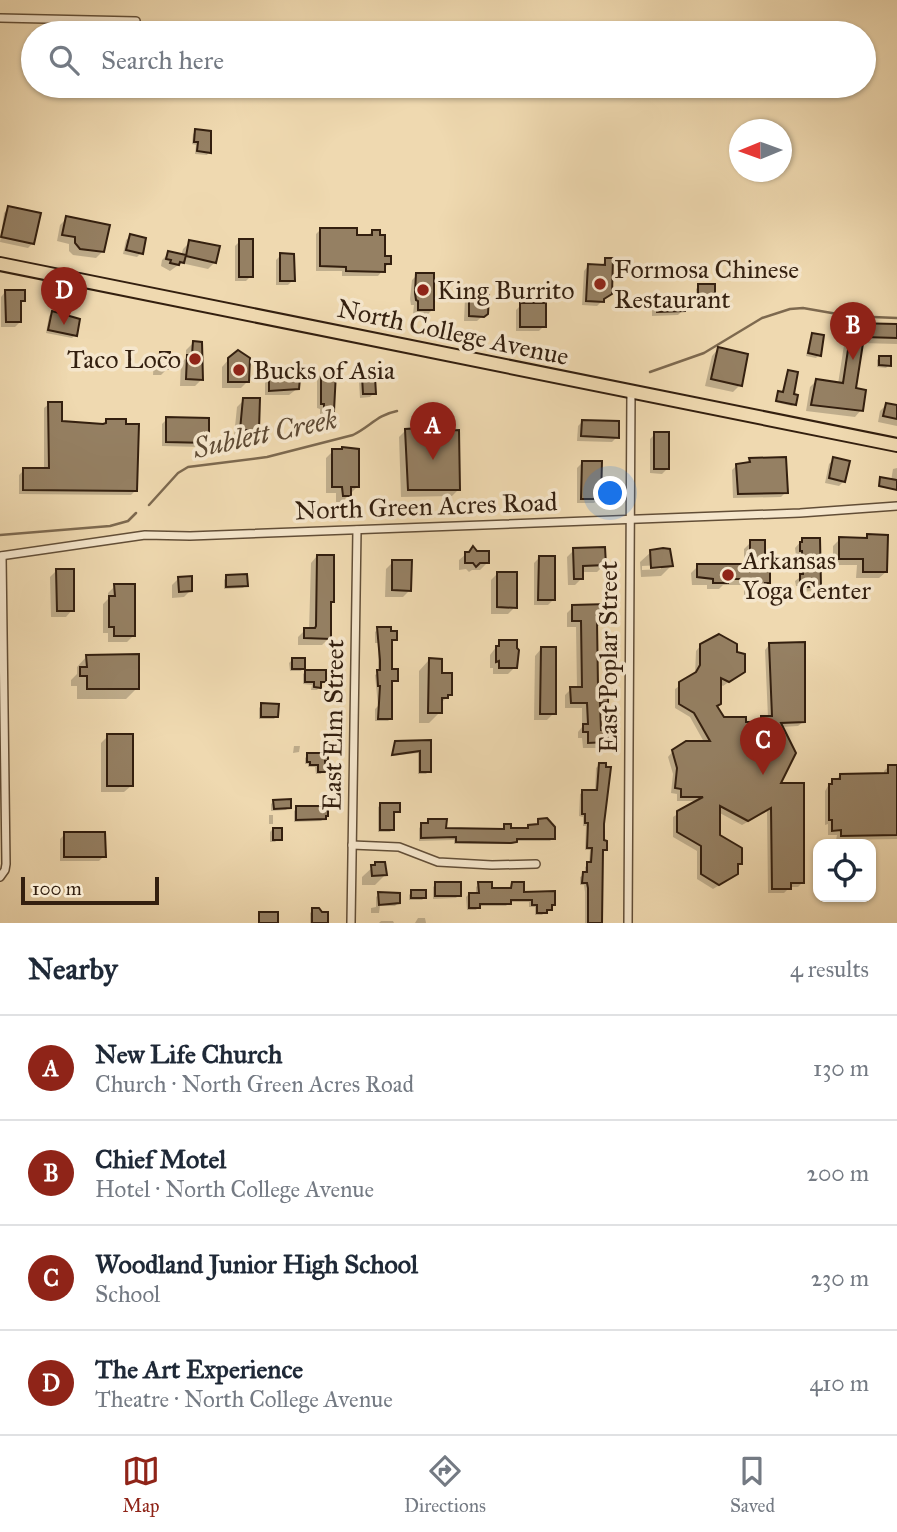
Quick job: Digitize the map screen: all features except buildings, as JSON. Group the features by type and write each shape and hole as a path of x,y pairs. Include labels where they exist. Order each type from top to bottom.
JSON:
{"main road":[{"name":"North College Avenue","path":"0,264 897,445"}],"street":[{"path":"0,18 136,20"},
{"name":"East Poplar Street","path":"628,923 631,392"},
{"name":"North Green Acres Road","path":"1,556 145,535 190,536 629,520 897,506"},
{"name":"East Elm Street","path":"351,922 357,530"},
{"path":"0,877 6,864 1,556"},
{"path":"352,845 399,847 438,862 492,865 536,863"}],"waterway":[{"name":"Sublett Creek","path":"650,372 704,353 762,318 790,309 897,318"},
{"name":"Sublett Creek","path":"149,505 178,473 188,467 267,457 353,435 379,418 397,411"},
{"name":"Sublett Creek","path":"0,535 110,526 128,521 136,513"}],"place":[{"name":"Formosa Chinese Restaurant","path":"600,284"},
{"name":"King Burrito","path":"423,290"},
{"name":"The Art Experience","path":"64,325"},
{"name":"Taco Loco","path":"195,359"},
{"name":"Chief Motel","path":"853,360"},
{"name":"Bucks of Asia","path":"239,370"},
{"name":"New Life Church","path":"433,460"},
{"name":"Arkansas Yoga Center","path":"728,575"},
{"name":"Woodland Junior High School","path":"763,775"}]}
